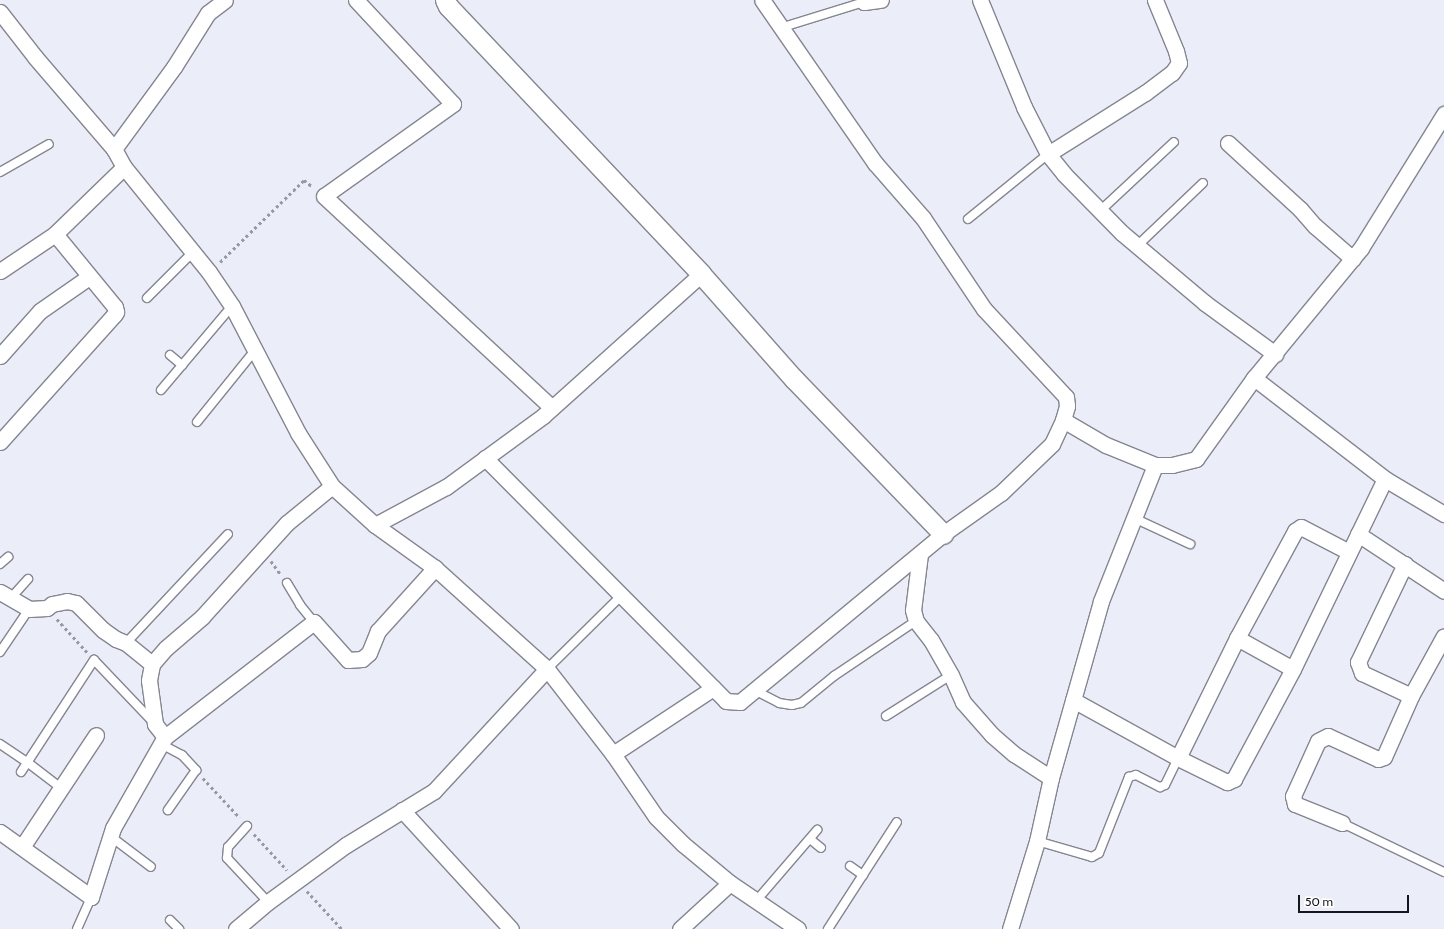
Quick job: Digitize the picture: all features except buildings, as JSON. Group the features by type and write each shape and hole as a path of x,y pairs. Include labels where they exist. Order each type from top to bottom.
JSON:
{"street":[{"path":"114,149 161,86 208,13 225,0"},
{"path":"356,0 452,104 324,196 552,408"},
{"path":"445,0 454,12 701,274 794,379 943,534"},
{"path":"485,458 726,701 740,702 943,534 1001,493 1052,444 1063,420 1067,406 1066,397 984,309 923,218 874,164 762,0"},
{"path":"864,1 881,0"},
{"path":"980,0 1024,107 1048,154 1064,174 1137,246 1205,303 1275,354"},
{"path":"1048,154 1145,93 1172,73 1179,62 1155,0"},
{"path":"0,12 35,57 114,149 124,167 194,251 209,272 232,306 298,433 332,486 375,525 435,568 547,669 613,754 656,817 683,844 730,883 798,929"},
{"path":"1063,420 1106,444 1155,465 1172,465 1196,459 1254,378 1353,259 1420,155 1444,114"},
{"path":"1228,143 1300,209 1315,226 1353,259"},
{"path":"0,271 55,234 124,167"},
{"path":"0,442 114,316 115,307 55,234"},
{"path":"375,525 446,487 552,408 701,274"},
{"path":"0,356 40,310 89,277"},
{"path":"1254,378 1385,479 1444,514"},
{"path":"1010,929 1037,841 1051,778 1101,602 1155,465"},
{"path":"1073,700 1178,758 1227,782 1234,779 1293,669 1385,479"},
{"path":"163,740 155,724 149,680 152,664 166,648 202,617 287,523 332,486"},
{"path":"1178,758 1238,638 1295,531 1301,527 1349,552"},
{"path":"1358,534 1406,564 1444,591"},
{"path":"920,554 913,610 916,621 931,640 951,675 963,702 992,735 1014,754 1051,778"},
{"path":"1406,564 1358,662 1362,673 1411,696"},
{"path":"0,832 91,897 110,836 129,798 163,740 314,622 348,660 362,659 369,653 378,631 435,568"},
{"path":"5,595 30,609 47,608 58,599 76,603 116,640 126,643 152,664"},
{"path":"1342,823 1295,804 1293,796 1318,741 1328,736 1378,759 1384,757 1411,696 1444,636"},
{"path":"1238,638 1293,669"},
{"path":"236,929 268,902 346,844 434,791 547,669"},
{"path":"613,754 713,688"},
{"path":"22,847 96,735"},
{"path":"402,810 511,929"},
{"path":"680,929 730,883"}],"lane":[{"path":"780,28 864,1"},
{"path":"1100,211 1174,142"},
{"path":"0,172 49,144"},
{"path":"968,219 1048,154"},
{"path":"1137,246 1203,183"},
{"path":"147,298 194,251"},
{"path":"161,390 232,306"},
{"path":"197,422 255,350"},
{"path":"170,355 182,365"},
{"path":"1134,518 1190,544"},
{"path":"126,643 228,534"},
{"path":"0,564 8,557"},
{"path":"5,595 28,579"},
{"path":"287,584 300,605 314,622"},
{"path":"547,669 622,595"},
{"path":"0,652 30,609"},
{"path":"754,690 779,703 792,705 801,703 834,676 916,621"},
{"path":"21,772 94,660 155,724"},
{"path":"886,716 951,675"},
{"path":"163,740 182,755 196,770 168,810"},
{"path":"0,744 61,788"},
{"path":"1037,841 1092,857 1099,853 1129,777 1136,775 1160,787 1165,785 1178,758"},
{"path":"828,929 897,822"},
{"path":"1342,823 1444,872"},
{"path":"247,826 228,847 227,858 268,902"},
{"path":"756,901 817,830"},
{"path":"110,836 151,866"},
{"path":"810,839 821,848"},
{"path":"850,866 863,875"},
{"path":"77,929 91,897"},
{"path":"170,920 179,929"}],"path":[{"path":"209,272 304,180 324,196"},
{"path":"263,549 287,584"},
{"path":"296,881 342,929"}]}
